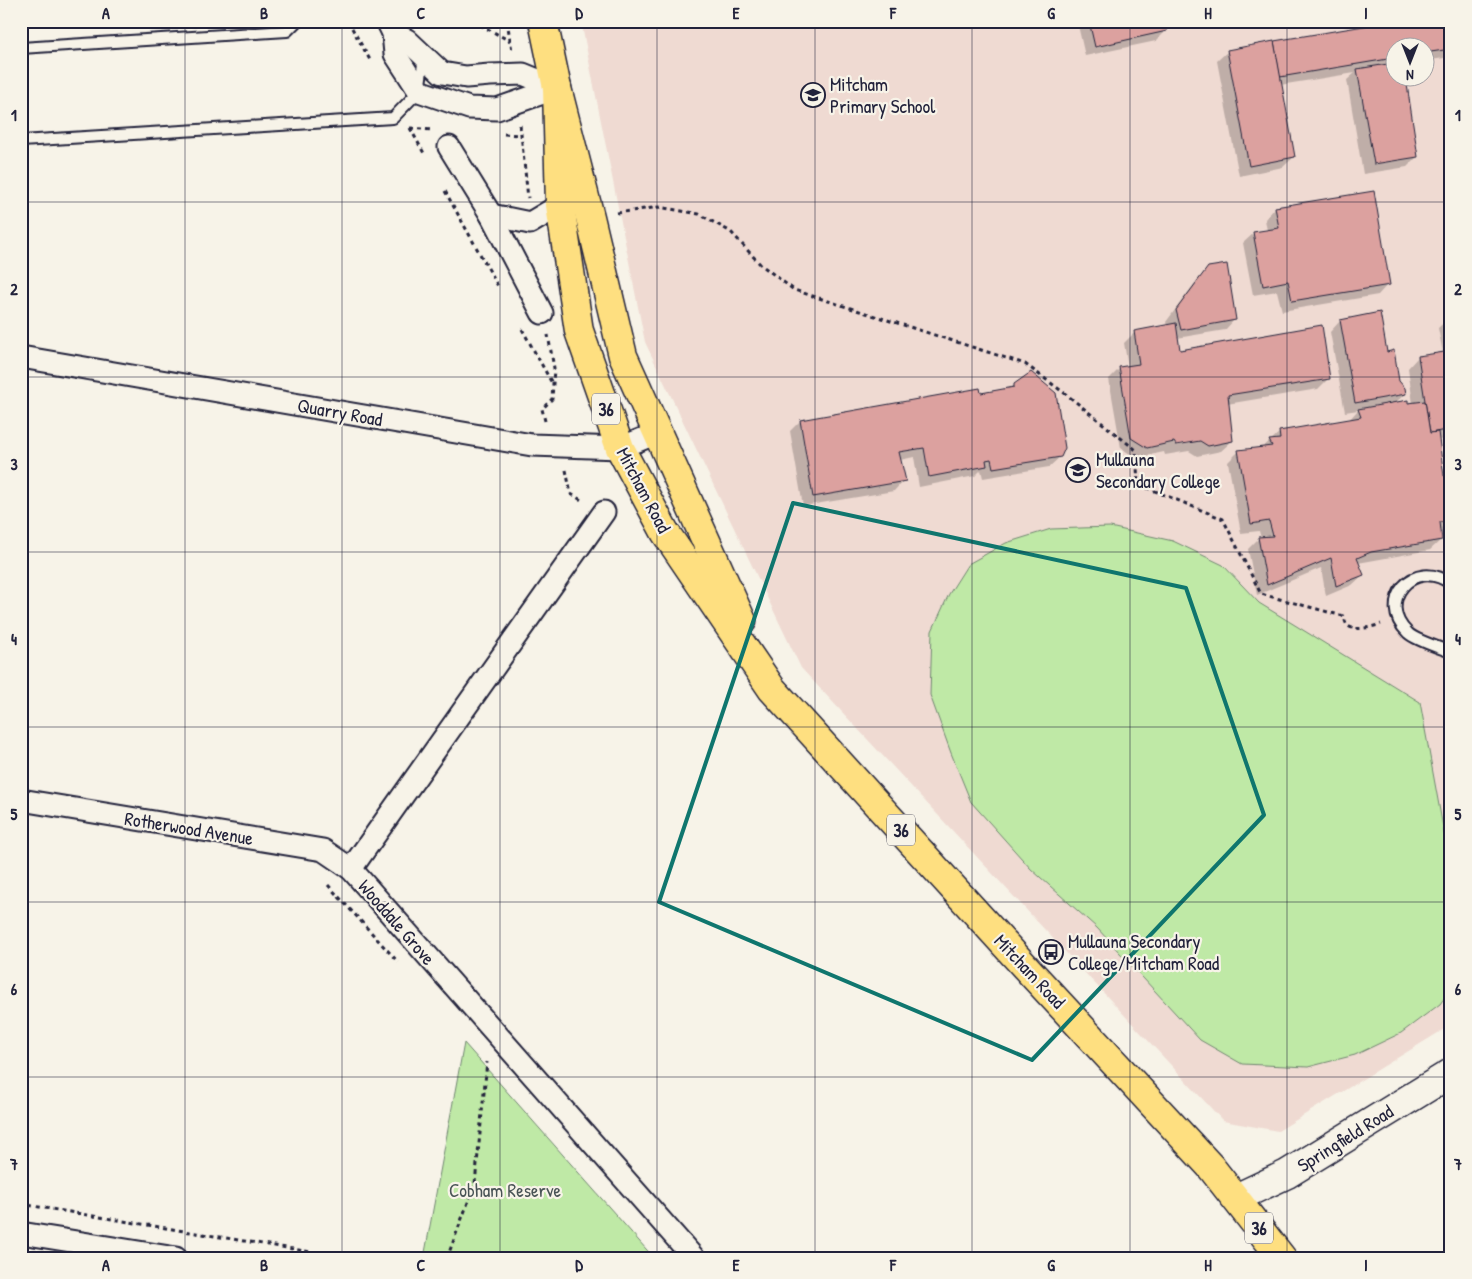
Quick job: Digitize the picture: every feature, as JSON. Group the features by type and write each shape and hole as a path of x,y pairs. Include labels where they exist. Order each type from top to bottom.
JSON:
{"main road":[{"name":"Mitcham Road","path":"543,21 557,88 623,356 772,689"},
{"name":"Mitcham Road","path":"557,88 560,205 579,332 620,448 665,532 772,689 1036,979 1210,1166 1282,1258"},
{"name":"Springfield Road","path":"1236,1198 1287,1174 1451,1073"}],"street":[{"path":"390,27 407,40 442,73 466,77 523,74 557,88"},
{"path":"390,27 395,54 418,91 469,108 497,109 557,88"},
{"path":"449,147 491,215 542,313"},
{"path":"491,215 530,223 560,205"},
{"name":"Quarry Road","path":"21,357 532,444 620,448 657,434"},
{"name":"Wooddale Grove","path":"604,512 351,870 694,1258"},
{"name":"Rotherwood Avenue","path":"21,800 323,850 351,870"},
{"path":"21,1233 176,1258"}],"lane":[{"path":"21,48 287,31 297,21"},
{"path":"21,141 393,118 418,91 424,56"},
{"path":"1451,584 1434,575 1416,577 1404,584 1396,598 1396,615 1408,634 1451,652"}],"path":[{"path":"348,21 372,62"},
{"path":"473,21 511,41"},
{"path":"507,21 514,74"},
{"path":"517,102 530,223"},
{"path":"400,110 429,162"},
{"path":"444,188 501,291"},
{"path":"590,217 659,207 699,214 732,232 760,264 794,290 1025,364 1136,450 1138,484 1223,519 1261,594 1343,616 1346,624 1359,629 1399,620"},
{"path":"520,325 553,385"},
{"path":"562,446 571,494 604,512"},
{"path":"326,882 403,968"},
{"path":"447,1258 475,1184 486,1062"},
{"path":"21,1204 348,1258"}],"highlighted area":[{"path":"793,503 1186,588 1264,815 1032,1060 659,902"}],"shaded area":[{"name":"Mullauna Secondary College","path":"581,21 1451,21 1451,1025 1278,1131 1223,1121 801,668 645,342"}],"green space":[{"path":"1110,527 1173,541 1223,565 1259,603 1420,702 1451,871 1451,989 1440,1004 1401,1033 1355,1055 1308,1067 1242,1064 1200,1040 1097,928 1031,869 971,802 930,695 932,631 949,594 968,564 1006,543 1051,529"},
{"name":"Cobham Reserve","path":"464,1043 654,1258 424,1258"}],"building":[{"path":"1089,21 1165,21 1167,31 1095,47"},
{"path":"1394,21 1451,21 1451,49 1434,52 1434,38 1384,38 1384,60 1280,77 1274,41"},
{"path":"1274,41 1295,157 1249,166 1227,50"},
{"path":"1384,65 1384,88 1408,88 1418,157 1374,164 1357,69"},
{"path":"1374,191 1390,285 1292,301 1288,281 1263,286 1253,232 1279,228 1275,207"},
{"path":"1227,264 1236,320 1181,330 1176,310 1208,267"},
{"path":"1380,312 1387,352 1394,350 1399,381 1405,388 1406,394 1355,403 1340,320"},
{"path":"1176,323 1180,350 1322,325 1330,379 1228,395 1233,441 1208,446 1200,441 1176,445 1174,442 1147,448 1131,438 1119,367 1139,364 1134,331"},
{"path":"1451,351 1451,429 1430,433 1418,356"},
{"path":"1031,372 1056,393 1065,448 1061,457 993,468 991,459 986,460 987,466 929,477 924,448 899,452 906,481 813,497 800,420 980,388 981,393 1014,387 1014,384"},
{"path":"1408,400 1408,403 1425,401 1430,433 1438,432 1444,476 1451,475 1451,512 1449,512 1451,521 1440,522 1442,540 1371,552 1357,558 1364,575 1336,586 1331,558 1267,585 1258,537 1273,536 1269,521 1251,524 1238,450 1272,446 1269,440 1280,439 1279,431 1361,417 1358,409"}],"place":[{"name":"Mitcham Primary School","path":"813,95"},
{"name":"Mullauna Secondary College","path":"1078,470"},
{"name":"Mullauna Secondary College/Mitcham Road","path":"1051,952"}]}
